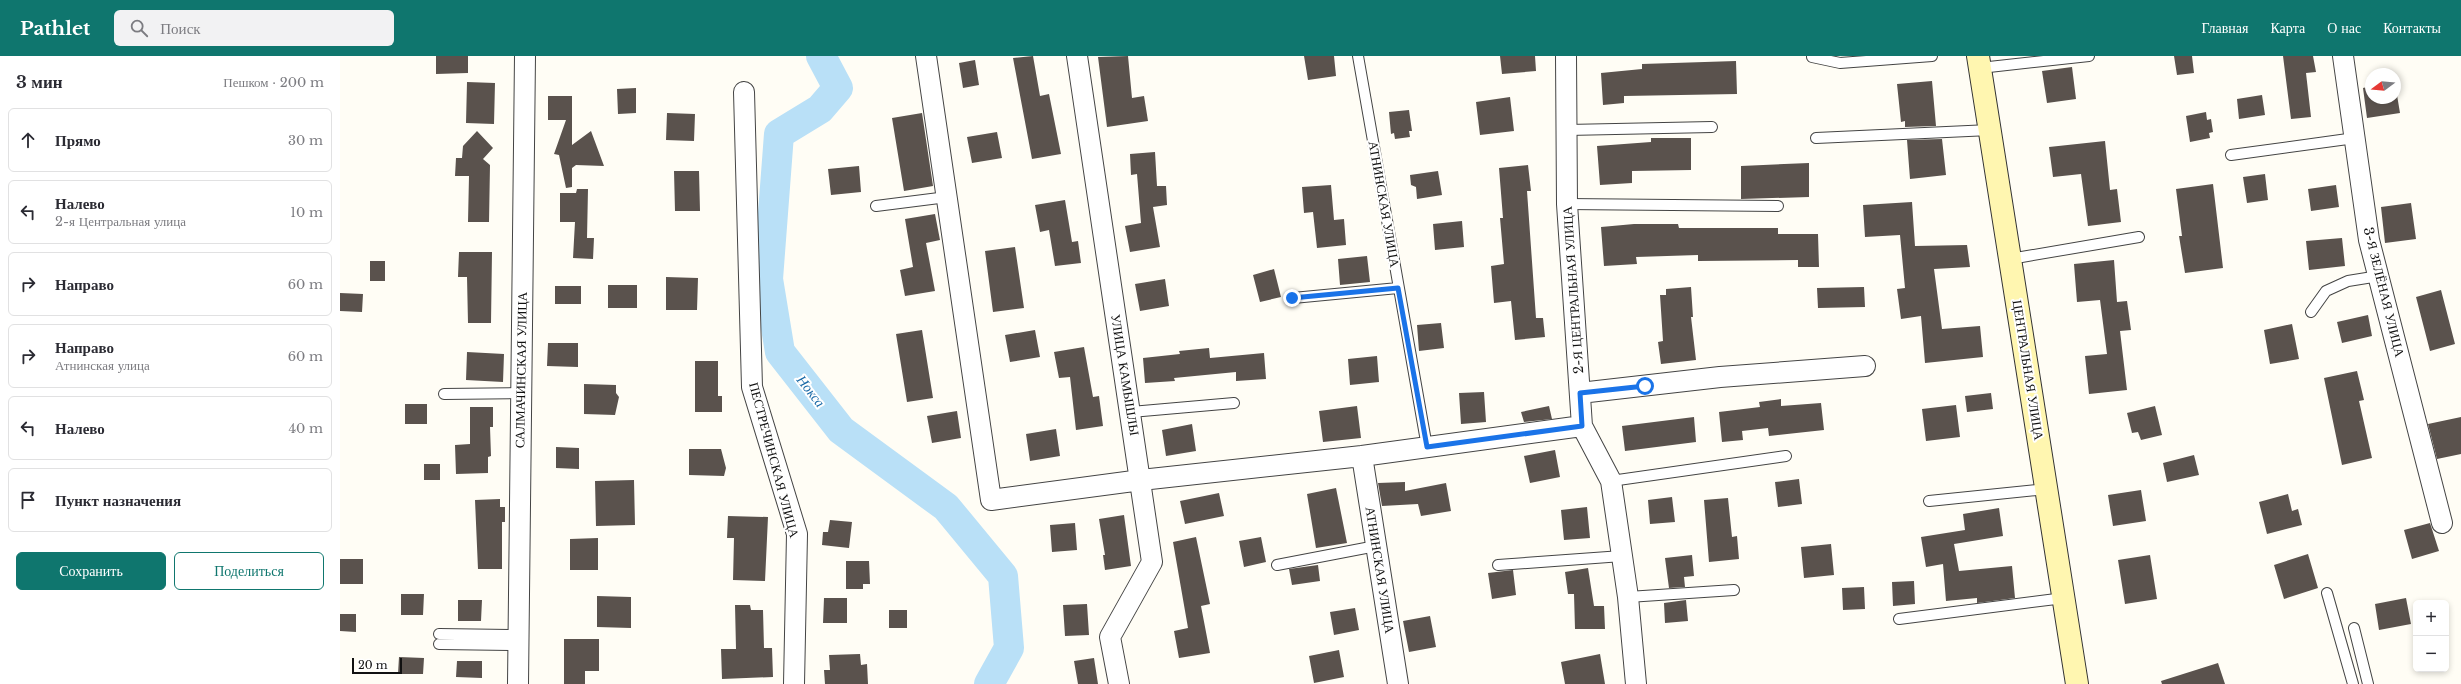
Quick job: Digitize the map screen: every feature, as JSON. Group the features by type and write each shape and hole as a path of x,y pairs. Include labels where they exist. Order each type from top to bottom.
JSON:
{"street":[{"name":"САЛМАЧИНСКАЯ УЛИЦА","path":"518,684 525,56"},
{"path":"926,56 991,500 1141,480 1362,456 1582,426"},
{"name":"УЛИЦА КАМЫШЛЫ","path":"1077,56 1131,412 1152,562 1110,637 1119,684"},
{"name":"2-Я ЦЕНТРАЛЬНАЯ УЛИЦА","path":"1566,56 1567,204 1582,426 1610,481 1628,597 1636,684"},
{"name":"3-Я ЗЕЛЁНАЯ УЛИЦА","path":"2343,56 2369,240 2442,524"},
{"name":"ЦЕНТРАЛЬНАЯ УЛИЦА","path":"1979,62 2077,684"},
{"name":"ПЕСТРЕЧИНСКАЯ УЛИЦА","path":"744,92 752,387 797,534 794,684"},
{"path":"1580,393 1720,377 1865,366"},
{"name":"АТНИНСКАЯ УЛИЦА","path":"1362,456 1398,684"}],"lane":[{"name":"АТНИНСКАЯ УЛИЦА","path":"1358,56 1427,447"},
{"path":"1812,57 1840,63 1932,56"},
{"path":"1979,62 2089,56"},
{"path":"1567,130 1712,127"},
{"path":"1816,138 1990,130"},
{"path":"2230,155 2355,138"},
{"path":"876,206 946,197"},
{"path":"1567,204 1778,206"},
{"path":"2010,259 2139,237"},
{"path":"2311,312 2326,291 2348,281 2379,276"},
{"path":"1292,298 1398,288"},
{"path":"444,394 521,393"},
{"path":"1131,412 1234,403"},
{"path":"1610,481 1786,456"},
{"path":"1929,501 2047,488"},
{"path":"1277,565 1376,546"},
{"path":"1498,566 1622,556"},
{"path":"1628,597 1734,590"},
{"path":"2327,592 2353,684"},
{"path":"1899,619 2064,598"},
{"path":"2354,628 2368,684"},
{"path":"439,639 518,640"}],"building":[{"path":"436,56 468,56 468,73 436,74"},
{"path":"1033,56 1040,96 1049,94 1061,154 1032,159 1013,58"},
{"path":"1128,56 1132,98 1144,96 1148,121 1107,127 1098,57"},
{"path":"1304,56 1334,56 1336,76 1308,80"},
{"path":"1500,56 1535,56 1536,71 1502,74"},
{"path":"2174,56 2192,56 2194,73 2177,75"},
{"path":"2283,56 2313,56 2316,72 2306,73 2311,117 2291,119"},
{"path":"975,60 979,85 963,88 959,63"},
{"path":"1736,61 1737,94 1624,96 1624,103 1603,105 1601,73 1642,69 1642,64"},
{"path":"2072,67 2076,99 2047,103 2042,71"},
{"path":"1932,81 1936,126 1905,127 1905,121 1901,122 1897,84"},
{"path":"467,82 495,83 494,124 466,123"},
{"path":"636,88 636,113 618,114 617,89"},
{"path":"2363,88 2365,88 2365,103"},
{"path":"2262,95 2265,115 2239,119 2237,99"},
{"path":"548,96 572,96 572,145 591,131 604,166 576,165 572,168 572,187 566,188 559,155 554,154 566,120 548,120"},
{"path":"1510,97 1514,131 1480,135 1476,102"},
{"path":"2365,104 2398,104 2400,113 2367,118"},
{"path":"1409,110 1412,131 1409,131 1410,137 1395,139 1394,133 1391,134 1389,112"},
{"path":"2206,112 2207,120 2211,119 2213,132 2209,133 2210,138 2190,142 2186,116"},
{"path":"667,113 695,114 694,141 666,140"},
{"path":"922,113 933,186 904,191 892,118"},
{"path":"477,131 493,148 483,159 490,165 489,222 468,222 469,176 455,176 456,158 462,158 463,146"},
{"path":"997,132 1002,158 972,163 967,137"},
{"path":"1651,138 1691,138 1691,170 1632,171 1632,183 1600,185 1597,146 1651,142"},
{"path":"1942,139 1946,175 1910,179 1907,140"},
{"path":"2105,141 2110,190 2117,189 2121,222 2088,226 2081,174 2053,177 2049,147"},
{"path":"1155,152 1157,186 1166,186 1167,205 1153,207 1160,247 1130,252 1125,226 1141,223 1137,174 1131,175 1130,154"},
{"path":"1809,163 1809,197 1741,199 1741,166"},
{"path":"1528,165 1531,191 1527,191 1536,318 1543,318 1545,337 1515,340 1511,301 1494,303 1491,266 1504,264 1500,218 1503,218 1499,168"},
{"path":"859,166 861,192 831,195 828,169"},
{"path":"674,171 699,171 700,211 675,211"},
{"path":"1438,171 1442,195 1417,199 1416,187 1411,185 1410,175"},
{"path":"2265,174 2268,200 2247,203 2243,177"},
{"path":"2213,184 2223,268 2185,273 2179,236 2182,236 2176,189"},
{"path":"1331,185 1334,220 1344,219 1346,245 1317,248 1313,212 1304,213 1302,187"},
{"path":"2336,185 2339,207 2311,211 2308,189"},
{"path":"577,189 588,189 587,238 594,238 593,259 573,258 575,222 560,222 560,193 576,193"},
{"path":"1065,200 1072,242 1078,241 1081,263 1055,266 1049,230 1040,232 1035,205"},
{"path":"1912,202 1915,246 1967,245 1970,267 1934,269 1942,329 1980,326 1983,357 1925,363 1921,316 1901,319 1897,289 1905,288 1900,235 1865,237 1863,205"},
{"path":"2411,203 2416,239 2385,243 2381,207"},
{"path":"935,214 940,240 926,243 935,291 905,296 900,270 913,267 905,219"},
{"path":"1462,221 1464,247 1435,250 1433,224"},
{"path":"1634,224 1678,224 1679,228 1778,228 1778,234 1818,234 1819,267 1798,267 1798,260 1698,261 1698,255 1636,257 1637,264 1604,266 1601,227"},
{"path":"2342,238 2345,266 2309,270 2306,241"},
{"path":"1015,247 1024,308 993,312 985,251"},
{"path":"459,252 492,252 491,323 468,323 467,277 458,277"},
{"path":"1367,256 1370,282 1340,285 1338,259"},
{"path":"2114,260 2117,302 2127,301 2131,330 2120,331 2127,390 2089,394 2085,356 2107,354 2100,300 2077,302 2074,264"},
{"path":"370,261 385,261 385,281 370,281"},
{"path":"1274,269 1281,297 1260,302 1253,275"},
{"path":"666,277 698,278 697,310 666,310"},
{"path":"1165,279 1169,306 1140,311 1135,284"},
{"path":"608,285 637,285 637,308 608,308"},
{"path":"555,286 581,286 581,304 555,304"},
{"path":"1691,287 1693,317 1691,317 1696,360 1661,364 1658,342 1663,341 1660,295 1666,295 1666,289"},
{"path":"1864,287 1865,307 1818,308 1817,288"},
{"path":"2441,290 2455,344 2430,351 2416,297"},
{"path":"340,293 363,294 362,312 340,311"},
{"path":"2368,315 2372,336 2342,343 2337,322"},
{"path":"1441,323 1444,348 1419,351 1417,325"},
{"path":"2292,324 2299,359 2270,364 2264,330"},
{"path":"922,330 933,398 907,402 896,334"},
{"path":"1035,330 1040,357 1010,362 1005,335"},
{"path":"548,343 578,343 578,367 547,366"},
{"path":"1084,347 1093,397 1099,396 1103,426 1076,430 1070,377 1059,378 1054,352"},
{"path":"1209,348 1210,358 1264,353 1266,379 1236,381 1236,372 1174,378 1175,381 1145,383 1143,358 1180,354 1179,351"},
{"path":"467,352 504,354 503,382 466,380"},
{"path":"1377,356 1379,382 1350,385 1348,359"},
{"path":"695,361 718,361 718,396 722,396 722,412 695,412"},
{"path":"2357,371 2364,400 2359,401 2372,458 2342,465 2324,378"},
{"path":"584,384 616,385 616,393 619,397 615,415 584,414"},
{"path":"1484,392 1486,422 1461,424 1459,393"},
{"path":"1991,393 1993,409 1967,412 1965,396"},
{"path":"1781,399 1781,406 1821,403 1824,430 1769,436 1768,428 1742,431 1743,440 1722,442 1719,412 1760,407 1759,402"},
{"path":"405,404 427,404 427,424 405,424"},
{"path":"1956,405 1960,437 1926,441 1922,409"},
{"path":"1357,406 1361,438 1323,442 1319,411"},
{"path":"1549,406 1552,419 1524,422 1521,412"},
{"path":"2155,406 2162,435 2141,440 2138,432 2132,433 2127,413"},
{"path":"470,407 493,407 493,427 490,427 491,456 488,457 488,473 456,474 455,445 470,444"},
{"path":"957,411 961,438 932,443 927,416"},
{"path":"1694,417 1696,442 1625,451 1622,426"},
{"path":"2461,417 2461,454 2437,459 2428,424"},
{"path":"1192,424 1196,451 1166,456 1162,430"},
{"path":"1056,429 1060,456 1030,461 1026,434"},
{"path":"556,447 579,448 579,469 556,468"},
{"path":"689,449 721,449 726,468 724,476 689,475"},
{"path":"1555,450 1560,477 1530,483 1524,456"},
{"path":"2194,455 2199,475 2167,482 2163,463"},
{"path":"424,464 440,464 440,480 424,480"},
{"path":"1799,479 1802,504 1778,507 1775,482"},
{"path":"634,480 635,525 596,526 595,481"},
{"path":"1405,482 1405,491 1446,483 1451,511 1421,516 1418,504 1382,506 1378,483"},
{"path":"1336,488 1347,543 1316,548 1307,494"},
{"path":"2141,490 2146,521 2113,526 2108,495"},
{"path":"1219,493 1224,516 1185,524 1180,501"},
{"path":"2288,494 2292,511 2298,509 2302,525 2267,534 2259,502"},
{"path":"1672,497 1675,522 1650,524 1648,500"},
{"path":"1728,498 1732,537 1737,536 1739,559 1709,562 1704,500"},
{"path":"500,499 500,507 505,507 505,522 502,522 502,569 478,569 475,500"},
{"path":"1587,507 1590,538 1564,540 1561,510"},
{"path":"1999,508 2003,536 1954,544 1959,571 2012,566 2015,598 1977,603 1977,598 1946,601 1943,564 1926,567 1921,537 1965,530 1963,514"},
{"path":"1124,515 1131,566 1105,570 1103,555 1105,555 1099,519"},
{"path":"728,516 768,517 765,581 733,580 734,538 727,538"},
{"path":"830,520 852,522 849,548 822,545 823,532 828,532"},
{"path":"1075,523 1077,550 1052,552 1050,525"},
{"path":"2430,523 2439,551 2412,559 2404,530"},
{"path":"1196,537 1210,604 1201,606 1210,653 1179,658 1174,631 1188,628 1173,542"},
{"path":"1261,537 1266,562 1244,567 1239,541"},
{"path":"598,538 598,570 570,570 570,539"},
{"path":"1831,544 1834,575 1804,578 1801,547"},
{"path":"2308,554 2318,588 2284,599 2274,565"},
{"path":"1692,555 1694,576 1684,577 1685,587 1669,588 1665,558"},
{"path":"2150,555 2157,599 2125,604 2118,560"},
{"path":"340,559 363,559 363,584 340,584"},
{"path":"846,561 869,561 870,584 863,584 863,589 846,589"},
{"path":"1318,565 1320,581 1292,585 1289,569"},
{"path":"1588,568 1594,606 1604,606 1605,629 1575,629 1574,594 1568,594 1565,572"},
{"path":"1513,570 1516,595 1492,599 1488,573"},
{"path":"1914,581 1915,604 1893,606 1892,582"},
{"path":"1864,587 1865,609 1843,610 1842,588"},
{"path":"401,594 424,594 423,615 401,615"},
{"path":"597,596 631,597 631,628 597,627"},
{"path":"824,598 847,598 847,623 823,623"},
{"path":"2406,598 2411,624 2379,630 2375,604"},
{"path":"458,600 482,600 481,621 458,621"},
{"path":"1686,600 1688,621 1665,623 1664,603"},
{"path":"1087,604 1089,635 1065,636 1063,605"},
{"path":"735,605 750,605 751,610 763,610 764,648 772,648 773,677 722,679 721,649 736,649"},
{"path":"1355,608 1359,630 1334,635 1330,612"},
{"path":"889,610 907,610 907,628 889,628"},
{"path":"340,614 356,614 356,632 340,631"},
{"path":"1430,616 1436,647 1409,652 1403,621"},
{"path":"564,639 599,639 599,671 585,671 585,684 564,684"},
{"path":"1339,650 1344,677 1314,683 1309,656"},
{"path":"860,654 861,665 867,664 868,684 825,684 824,670 830,670 829,655"},
{"path":"1600,654 1605,684 1565,684 1561,662"},
{"path":"399,657 424,658 423,674 398,674"},
{"path":"1094,658 1098,684 1078,684 1074,661"},
{"path":"457,661 482,661 482,678 456,677"},
{"path":"2218,663 2225,684 2162,684 2161,681"}],"waterway":[{"name":"Нокса","path":"821,56 838,88 820,109 779,134 768,279 780,352 841,430 946,507 1003,576 1009,648 989,684"}],"route":[{"path":"1292,298 1398,288 1427,447 1582,426 1580,393 1645,386"}]}
